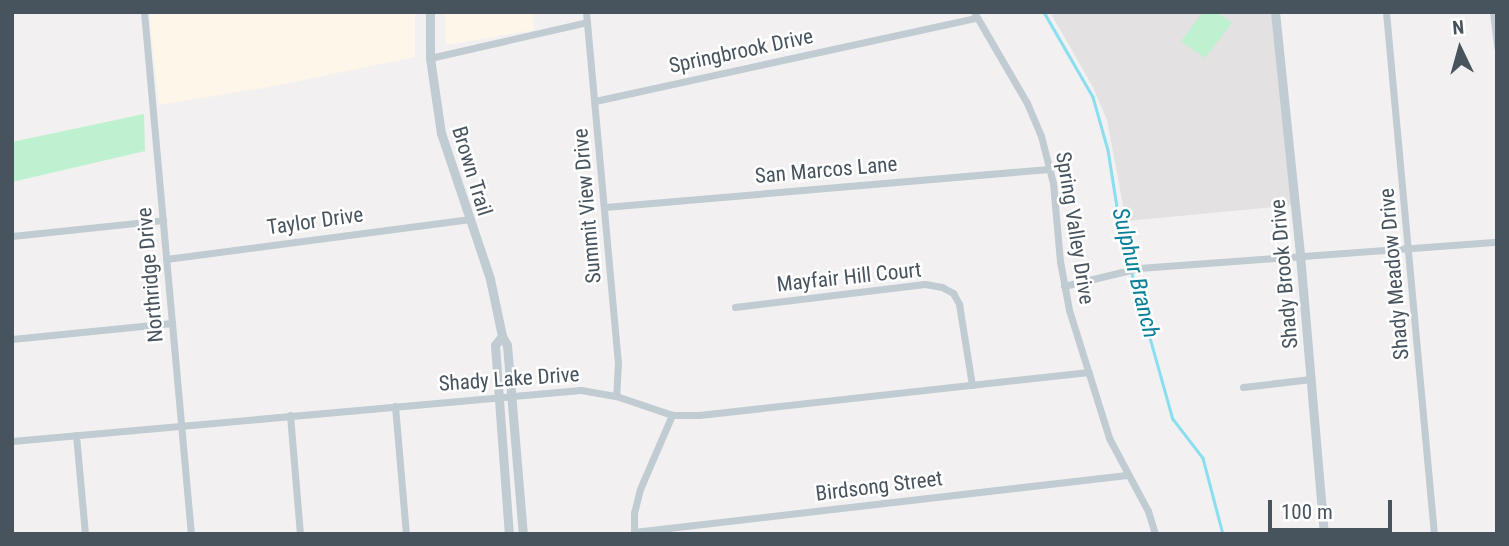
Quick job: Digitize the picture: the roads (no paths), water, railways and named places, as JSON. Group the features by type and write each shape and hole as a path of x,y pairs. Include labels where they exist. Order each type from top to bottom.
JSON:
{"street":[{"name":"Northridge Drive","path":"144,12 191,534"},
{"name":"Brown Trail","path":"430,12 430,58 441,133 490,279 502,336 507,345 523,534"},
{"name":"Summit View Drive","path":"586,12 618,362 615,396"},
{"name":"Shady Brook Drive","path":"1275,12 1300,255 1324,534"},
{"name":"Shady Meadow Drive","path":"1386,12 1410,249 1434,534"},
{"path":"1493,12 1497,47"},
{"name":"Springbrook Drive","path":"594,101 976,15"},
{"name":"Spring Valley Drive","path":"976,15 1034,119 1049,169 1063,286 1109,438 1149,511 1155,534"},
{"path":"430,58 587,22"},
{"name":"San Marcos Lane","path":"605,207 1049,169"},
{"name":"Taylor Drive","path":"166,259 468,219"},
{"path":"12,236 163,220"},
{"path":"1063,286 1139,268 1497,242"},
{"name":"Mayfair Hill Court","path":"735,307 925,284 942,287 953,292 960,304 972,385"},
{"path":"12,339 172,323"},
{"name":"Brown Trail","path":"502,336 495,345 509,534"},
{"name":"Shady Lake Drive","path":"12,441 581,390 615,396 673,415 699,415 1089,372"},
{"path":"1242,387 1311,379"},
{"path":"395,406 406,534"},
{"path":"290,415 300,534"},
{"path":"634,533 634,513 640,489 673,415"},
{"path":"76,435 85,534"},
{"name":"Birdsong Street","path":"634,533 1127,475"}],"waterway":[{"name":"Sulphur Branch","path":"1044,12 1093,97 1108,150 1122,238 1173,419 1203,458 1223,534"}]}
